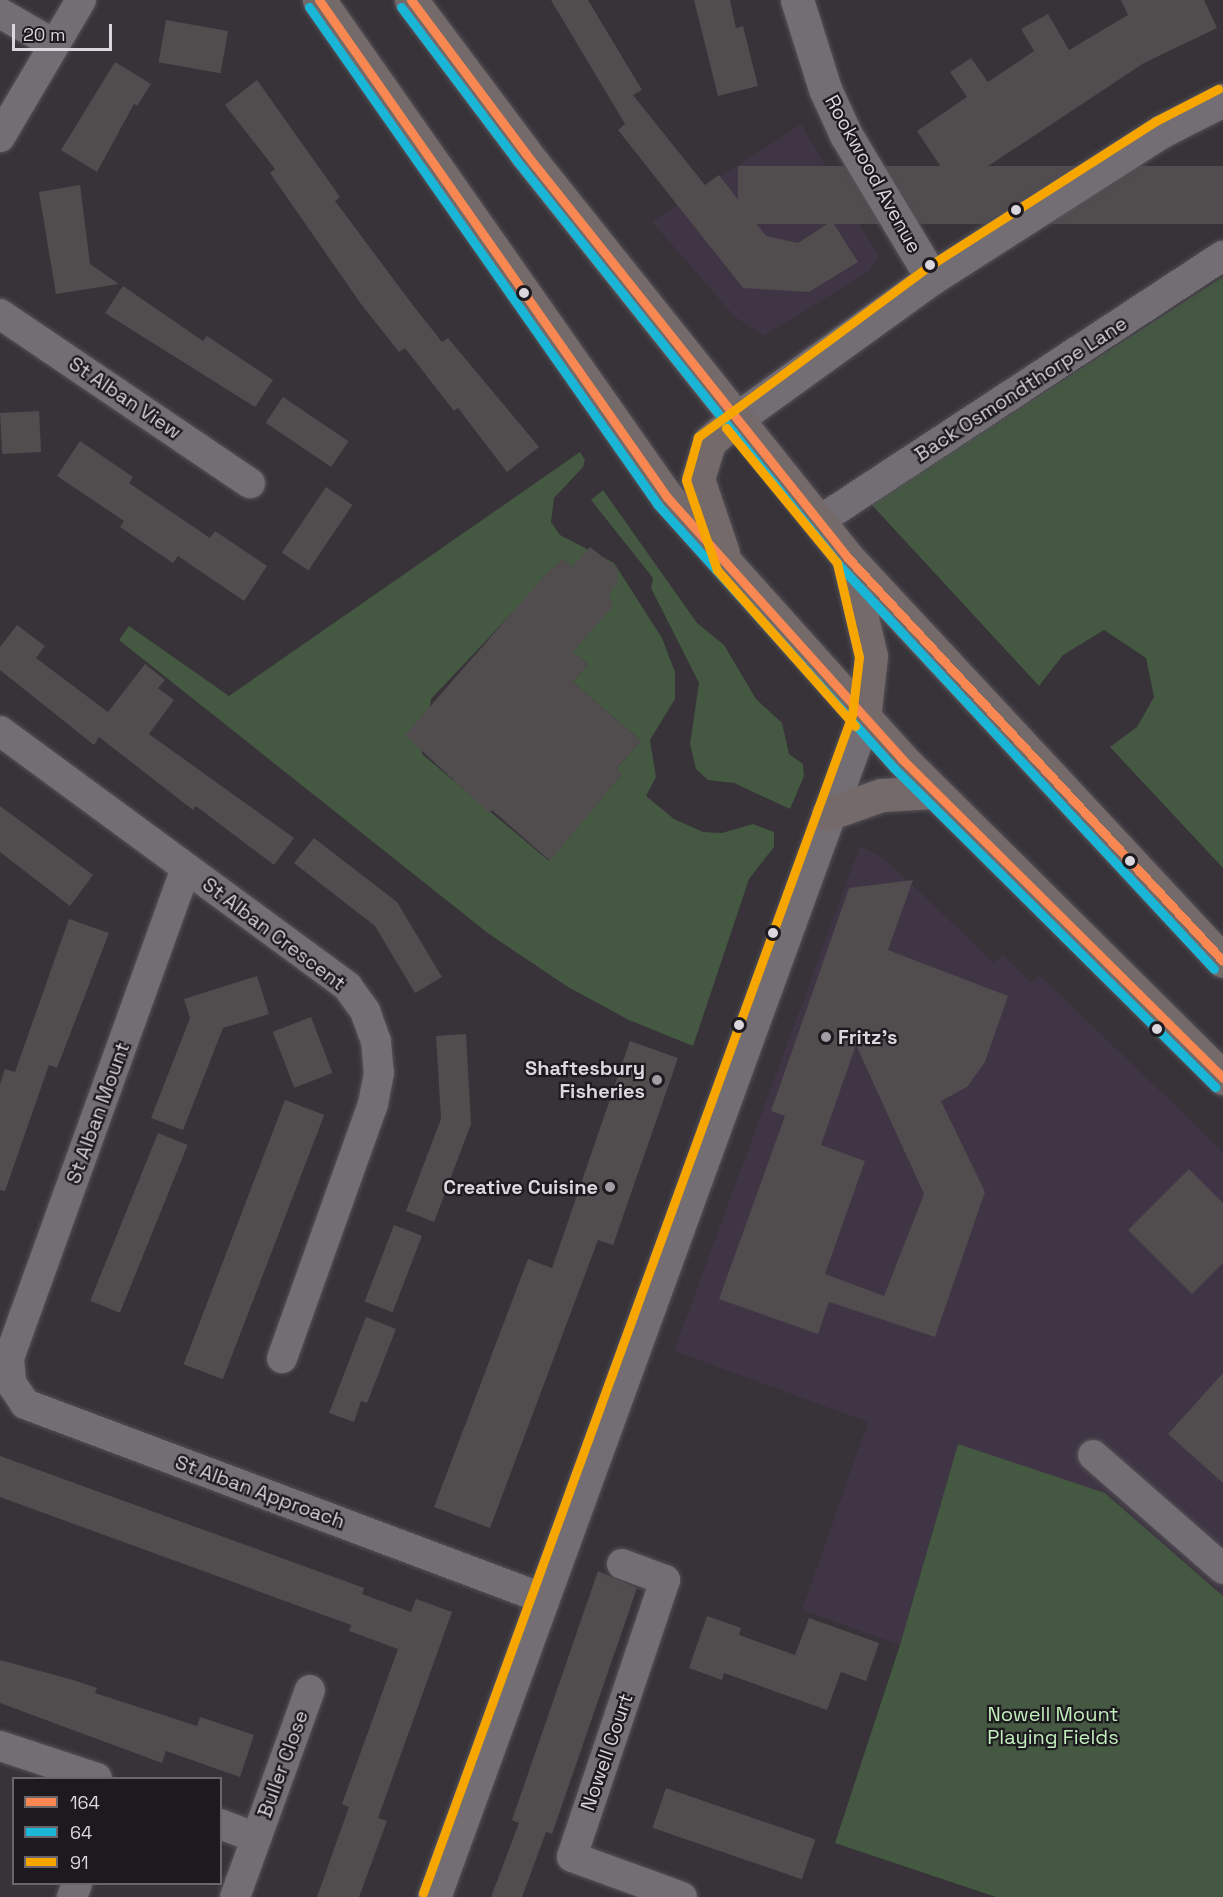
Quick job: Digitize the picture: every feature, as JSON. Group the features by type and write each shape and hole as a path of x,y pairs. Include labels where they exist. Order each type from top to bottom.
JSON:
{"highway":[{"path":"319,0 629,447 727,564 864,718 935,792 1223,1078"},
{"path":"411,0 735,420 848,558 1223,961"},
{"path":"727,564 698,479 709,442 735,420"},
{"path":"848,558 871,656 864,718"},
{"path":"828,814 881,795 935,792"}],"main road":[{"name":"Rookwood Avenue","path":"797,0 825,89 846,135 932,278"},
{"path":"735,420 932,278 1162,131 1223,99"},
{"path":"434,1897 864,718"}],"street":[{"path":"0,137 81,0"},
{"path":"0,13 54,44"},
{"name":"Back Osmondthorpe Lane","path":"819,521 1223,256"},
{"name":"St Alban View","path":"0,314 250,483"},
{"name":"St Alban Crescent","path":"0,731 347,986 365,1011 376,1041 379,1073 373,1104 282,1358"},
{"name":"St Alban Mount","path":"9,1358 186,868"},
{"name":"St Alban Approach","path":"9,1358 11,1383 25,1404 542,1598"},
{"path":"1093,1455 1223,1569"},
{"name":"Nowell Court","path":"622,1564 665,1580 572,1857 682,1897"},
{"name":"Buller Close","path":"235,1897 310,1690"},
{"path":"0,1746 91,1777"},
{"name":"Buller Close","path":"222,1825 256,1838"}],"shaded area":[{"path":"801,124 879,257 868,272 764,336 735,317 652,222"},
{"path":"860,846 885,859 994,963 1003,955 1032,983 1039,974 1223,1152 1223,1596 1105,1493 958,1444 900,1645 802,1610 868,1422 674,1351"}],"green space":[{"path":"1223,277 1223,868 1110,747 1137,727 1154,697 1146,658 1104,630 1063,655 1039,686 871,504"},
{"path":"580,452 585,460 583,467 554,498 551,522 560,535 614,563 662,638 675,672 675,699 650,740 656,777 646,796 674,819 703,832 722,833 753,824 774,832 774,847 749,879 693,1046 629,1020 568,987 489,934 119,640 129,626 229,696","holes":["563,559 572,567 573,652 588,664 573,682 641,741 616,769 622,774 549,861 422,754 431,699"]},
{"path":"603,490 697,623 724,645 756,699 782,723 789,754 803,764 804,776 790,809 734,783 708,780 696,769 690,744 699,683 651,588 653,578 591,500"},
{"name":"Nowell Mount Playing Fields","path":"958,1444 1105,1493 1223,1596 1223,1897 996,1897 835,1843 900,1645"}],"building":[{"path":"551,0 588,0 642,90 633,95 705,185 719,175 766,236 798,243 832,221 858,262 809,292 743,288 618,130 625,124"},
{"path":"694,0 730,0 736,28 743,26 758,86 718,96"},
{"path":"1121,0 1204,0 1217,28 1144,63 955,188 917,131 967,97 950,72 971,58 988,82 1034,51 1021,29 1048,14 1069,50 1128,15"},
{"path":"166,20 228,31 221,73 159,62"},
{"path":"115,62 151,84 137,106 134,104 97,172 61,150"},
{"path":"257,80 340,197 335,201 412,304 442,342 448,338 539,447 507,472 458,408 454,411 405,348 399,352 361,304 270,173 275,169 225,105"},
{"path":"738,166 1223,166 1223,224 738,224"},
{"path":"80,185 90,264 119,284 56,294 39,192"},
{"path":"123,286 203,341 207,336 273,380 255,407 105,313"},
{"path":"283,397 348,441 331,467 266,423"},
{"path":"39,411 41,452 2,454 0,413"},
{"path":"80,441 133,477 129,483 210,538 215,531 267,566 244,601 178,556 173,563 120,527 124,521 57,476"},
{"path":"326,487 353,505 308,570 282,552"},
{"path":"590,547 617,568 618,582 609,593 613,606 573,652 588,664 573,682 641,741 616,769 622,774 550,861 492,810 489,813 405,735 546,574 563,559 572,567"},
{"path":"17,625 45,646 36,658 108,712 145,664 165,680 158,688 174,700 149,734 294,838 274,865 196,806 193,810 99,737 94,745 0,670 0,647"},
{"path":"0,806 93,875 70,906 0,852"},
{"path":"314,838 397,902 442,977 415,993 375,926 294,863"},
{"path":"913,880 888,950 1008,996 985,1062 967,1087 941,1101 985,1192 935,1337 829,1302 818,1334 719,1299 785,1116 771,1111 849,888","holes":["856,1045 924,1194 884,1296 825,1274 865,1161 821,1145"]},
{"path":"69,919 109,933 57,1068 49,1065 5,1191 0,1190 0,1084 5,1069 15,1072"},
{"path":"257,976 269,1014 223,1028 183,1130 151,1118 190,1018 184,999"},
{"path":"311,1017 333,1073 294,1088 273,1032"},
{"path":"466,1034 471,1124 434,1222 406,1211 441,1119 436,1036"},
{"path":"630,1041 678,1058 613,1245 598,1240 490,1528 434,1507 528,1259 552,1268"},
{"path":"285,1100 324,1115 223,1379 184,1364"},
{"path":"158,1133 188,1145 120,1313 90,1301"},
{"path":"1189,1169 1223,1203 1223,1263 1192,1294 1128,1230"},
{"path":"394,1225 422,1236 393,1312 365,1302"},
{"path":"366,1317 396,1329 367,1403 361,1401 354,1422 329,1413"},
{"path":"1223,1373 1223,1483 1168,1434"},
{"path":"0,1456 364,1588 362,1594 411,1612 416,1599 452,1612 378,1818 387,1821 359,1897 317,1897 349,1807 342,1804 398,1649 349,1631 351,1625 0,1497"},
{"path":"598,1571 637,1588 552,1834 546,1832 522,1897 491,1897 519,1823 512,1820"},
{"path":"707,1616 741,1628 739,1635 795,1655 809,1618 879,1643 866,1681 841,1672 827,1710 724,1673 722,1680 689,1668"},
{"path":"0,1660 97,1688 95,1693 197,1726 200,1717 254,1735 240,1777 166,1751 162,1763 0,1703"},
{"path":"666,1788 815,1839 802,1879 652,1828"}],"transit line":[{"name":"164","path":"319,0 667,497 902,759 1223,1078"},
{"name":"164","path":"411,0 526,154 848,558 1223,961"},
{"name":"64","path":"309,7 658,505 894,768 1215,1087"},
{"name":"64","path":"401,7 517,161 839,565 1214,969"},
{"name":"91","path":"855,726 717,570 686,480 698,437 926,268 1156,121 1218,89"},
{"name":"91","path":"423,1893 852,715 859,657 837,563 726,428"}],"place":[{"name":"Fritz's","path":"826,1037"},
{"name":"Shaftesbury Fisheries","path":"657,1080"},
{"name":"Creative Cuisine","path":"610,1187"}]}
